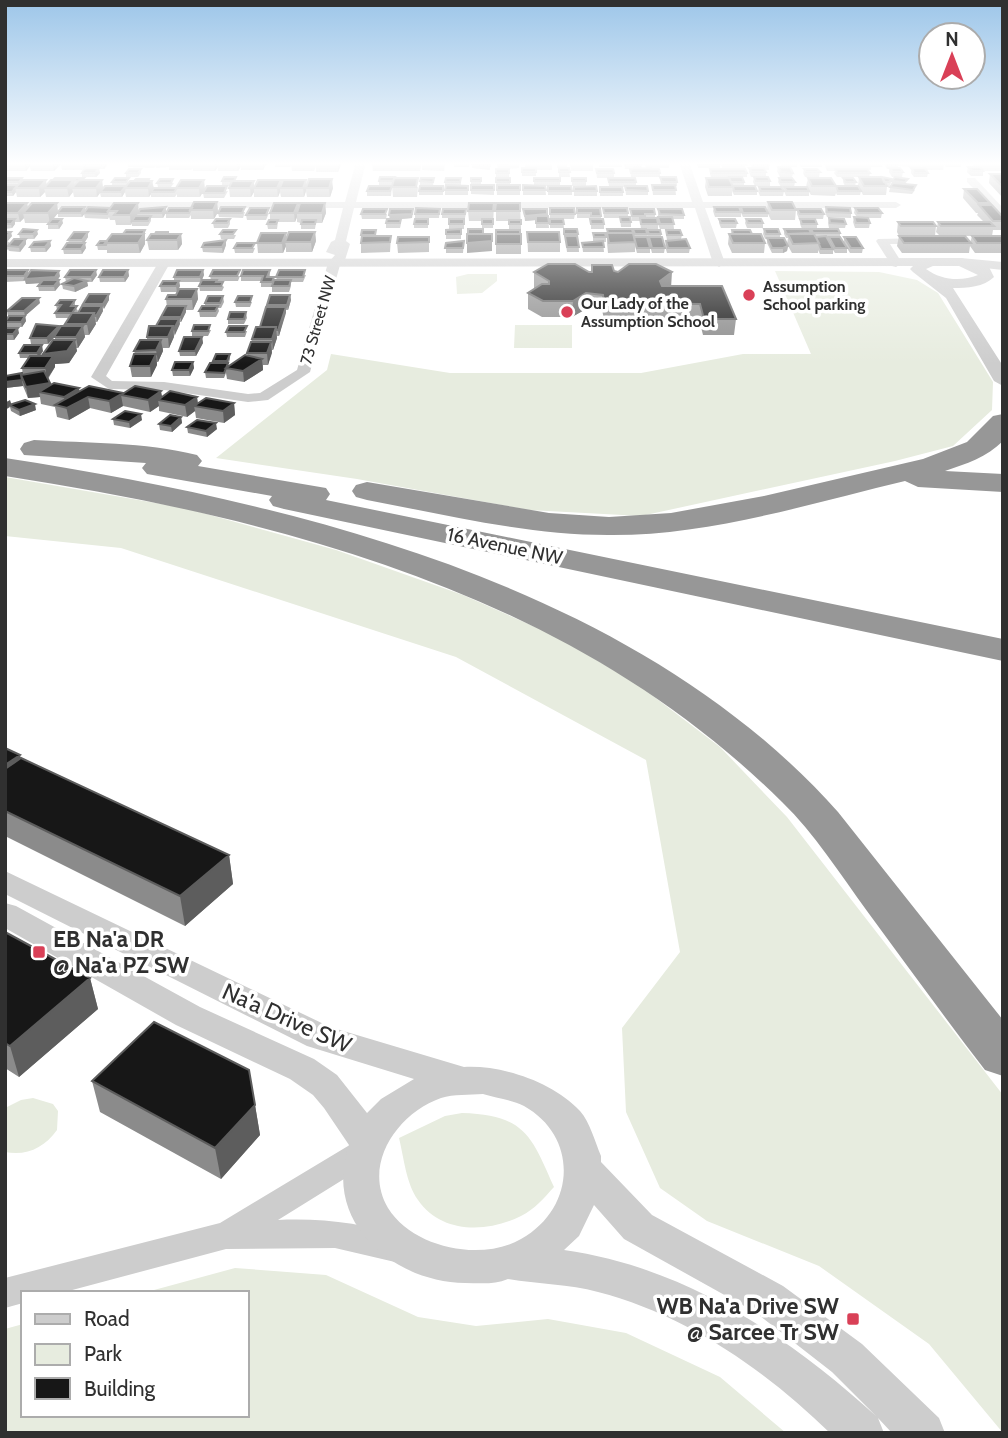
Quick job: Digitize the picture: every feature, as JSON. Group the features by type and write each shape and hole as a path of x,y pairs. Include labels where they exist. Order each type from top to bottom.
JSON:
{"highway":[{"path":"10,456 153,455 530,519 583,525 640,525 692,519 937,464 978,447 996,433 1003,422"},
{"path":"10,456 104,482 195,500 369,548 545,617 613,652 701,708 762,759 798,794 836,838 1003,1056"},
{"name":"16 Avenue NW","path":"10,456 264,484 1003,635"},
{"name":"16 Avenue NW","path":"10,456 272,498 1003,650"},
{"path":"798,497 894,480 943,478 1003,483"}],"street":[{"name":"73 Street NW","path":"164,263 98,377 109,385 164,386 248,398 263,397 303,372 334,263 338,260 344,244 340,242 343,229"},
{"path":"707,229 719,263"},
{"path":"896,263 882,241 936,241"},
{"path":"849,263 930,272 961,262 1003,266"},
{"path":"961,262 984,270 986,277 967,292 1003,351"},
{"path":"5,263 896,263 930,272 954,283 978,281 1003,274"},
{"path":"930,272 952,295 1003,381"},
{"name":"Na'a Drive SW","path":"5,881 319,1037 463,1081"},
{"name":"Na'a Drive SW","path":"5,914 188,1016 302,1069 325,1084 339,1100 365,1147"},
{"path":"463,1081 503,1083 540,1098 568,1122 580,1145 585,1170 578,1205 568,1222 542,1247 507,1262 468,1268 426,1260 408,1251 382,1230 365,1202 360,1169 365,1147 376,1128 400,1103 429,1088 463,1081"},
{"path":"226,1235 365,1147"},
{"path":"585,1170 638,1227 769,1299 847,1358 923,1433"},
{"path":"5,1293 226,1235 335,1234 408,1251"},
{"path":"507,1262 598,1274 658,1292 752,1340 829,1401 862,1433"}],"green space":[{"path":"775,271 879,272 917,280 938,293 993,382 992,410 953,446 641,516 529,510 357,479 216,458 327,370 331,354 450,373 641,373 743,354 811,354"},
{"path":"468,274 497,274 497,281 482,293 457,294 456,277"},
{"path":"515,325 572,325 572,348 514,348"},
{"path":"5,477 185,508 336,550 463,595 560,638 640,686 720,747 787,817 1003,1095 1003,1433 929,1344 819,1266 707,1221 660,1188 626,1112 622,1028 680,952 646,760 456,657 121,548 5,536"},
{"path":"33,1098 53,1104 58,1111 57,1130 41,1146 28,1152 5,1152 5,1108 21,1100"},
{"path":"462,1113 500,1118 523,1131 531,1141 554,1187 526,1213 508,1222 466,1227 439,1219 418,1200 408,1178 399,1138 445,1116"},
{"path":"235,1268 326,1275 418,1317 476,1326 548,1319 626,1333 720,1377 786,1433 5,1433 5,1329 21,1325 21,1417 248,1417 248,1291 150,1291"}],"building":[{"path":"23,229 37,230 33,234 19,234"},
{"path":"461,229 461,234 446,234 446,230"},
{"path":"468,229 483,229 483,234 468,234"},
{"path":"564,229 577,229 578,234 564,234"},
{"path":"607,229 632,229 633,233 608,233"},
{"path":"633,229 646,229 647,234 635,234"},
{"path":"764,229 778,229 780,234 766,234"},
{"path":"784,229 809,229 811,233 787,234"},
{"path":"811,229 838,229 840,233 813,233"},
{"path":"126,230 145,230 143,234 123,234"},
{"path":"223,230 236,230 233,234 220,234"},
{"path":"362,230 376,230 375,235 361,235"},
{"path":"496,230 520,230 520,234 496,234"},
{"path":"647,230 660,230 661,234 649,234"},
{"path":"666,230 680,230 682,235 667,235"},
{"path":"732,230 750,230 752,234 733,234"},
{"path":"74,232 88,232 82,240 68,240"},
{"path":"289,232 315,232 311,242 285,242"},
{"path":"527,232 559,232 560,242 528,242"},
{"path":"261,233 286,233 282,243 257,243"},
{"path":"593,233 605,233 606,237 594,237"},
{"path":"607,233 633,233 635,242 609,243"},
{"path":"112,234 144,234 138,243 105,243"},
{"path":"151,234 181,234 177,240 147,240"},
{"path":"467,234 492,234 492,241 467,243"},
{"path":"496,234 521,234 521,244 496,244"},
{"path":"729,234 761,234 765,243 733,243"},
{"path":"788,234 814,234 819,243 793,244"},
{"path":"362,236 391,236 390,242 361,243"},
{"path":"565,236 577,236 579,247 567,247"},
{"path":"826,236 833,249 821,249 816,237"},
{"path":"899,236 965,236 971,243 904,243"},
{"path":"972,236 1003,236 1003,243 977,243"},
{"path":"398,237 429,237 429,242 397,243"},
{"path":"634,237 647,237 650,248 637,248"},
{"path":"649,237 662,237 665,248 652,248"},
{"path":"829,237 840,237 847,248 835,248"},
{"path":"844,237 856,237 863,248 851,248"},
{"path":"767,238 784,238 788,246 772,248"},
{"path":"14,239 26,239 19,247 8,246"},
{"path":"686,239 690,248 668,248 666,241"},
{"path":"226,240 222,247 202,247 204,243"},
{"path":"50,241 45,247 30,247 34,242"},
{"path":"100,241 107,241 106,245 97,245"},
{"path":"464,241 463,248 445,248 446,243"},
{"path":"603,241 604,247 583,247 582,243"},
{"path":"67,243 85,243 81,249 63,249"},
{"path":"237,243 255,243 252,248 234,248"},
{"path":"548,264 575,264 589,272 592,272 592,265 612,265 614,271 618,272 629,264 656,264 672,272 660,281 662,286 722,286 736,319 704,319 700,304 604,303 603,295 586,293 573,301 543,301 528,293 542,284 549,284 549,281 534,272"},
{"path":"5,270 28,270 24,276 5,276"},
{"path":"31,270 59,271 55,277 25,279"},
{"path":"70,270 96,270 91,277 65,277"},
{"path":"103,270 128,270 124,277 99,277"},
{"path":"177,270 203,270 200,277 174,277"},
{"path":"213,270 240,270 237,276 210,276"},
{"path":"243,270 270,270 267,277 274,277 272,282 261,282 263,276 241,276"},
{"path":"279,270 305,270 303,277 276,277"},
{"path":"74,278 87,281 74,286 62,284"},
{"path":"43,280 59,280 54,286 38,286"},
{"path":"202,280 223,282 221,286 199,286"},
{"path":"274,280 291,280 289,286 272,286"},
{"path":"163,281 179,281 176,286 160,286"},
{"path":"179,289 197,289 192,299 166,299 168,295 176,295"},
{"path":"89,294 109,294 103,304 83,304"},
{"path":"270,295 290,295 287,305 267,305"},
{"path":"208,296 223,296 220,303 205,303"},
{"path":"238,296 252,296 250,302 235,302"},
{"path":"22,298 39,298 24,311 7,311"},
{"path":"60,300 75,300 71,306 77,306 72,313 55,313 61,305 56,305"},
{"path":"82,306 102,306 95,316 94,313 78,313"},
{"path":"167,306 186,306 181,317 161,317"},
{"path":"202,306 218,306 215,311 199,311"},
{"path":"266,307 286,307 278,330 276,327 260,327"},
{"path":"230,312 246,312 244,319 228,319"},
{"path":"72,313 94,313 87,324 65,324"},
{"path":"9,316 25,316 21,322 5,322"},
{"path":"160,319 179,319 174,329 173,326 156,326"},
{"path":"36,324 59,326 47,338 30,338"},
{"path":"194,325 210,325 208,331 192,331"},
{"path":"61,326 83,326 76,337 54,337"},
{"path":"149,326 173,326 168,337 147,337"},
{"path":"229,326 247,326 244,332 226,332"},
{"path":"256,327 276,327 272,339 252,339"},
{"path":"5,328 18,328 13,334 5,334"},
{"path":"184,337 202,337 195,351 179,351"},
{"path":"53,340 75,340 67,351 43,354"},
{"path":"140,340 161,340 156,350 134,351"},
{"path":"251,342 271,342 267,353 247,353"},
{"path":"24,345 42,345 37,353 19,353"},
{"path":"134,354 156,354 150,366 130,366"},
{"path":"216,354 230,354 227,361 213,361"},
{"path":"245,355 262,359 243,371 226,368"},
{"path":"30,356 53,356 45,368 22,368"},
{"path":"175,362 193,362 189,370 172,370"},
{"path":"210,363 228,363 224,373 205,372"},
{"path":"44,371 50,383 26,387 21,375"},
{"path":"22,373 22,380 5,382 5,376"},
{"path":"54,383 79,388 64,397 39,392"},
{"path":"89,386 123,393 109,401 88,397 67,408 55,405"},
{"path":"135,386 161,391 148,400 121,395"},
{"path":"170,391 197,397 185,405 158,400"},
{"path":"206,398 234,403 223,411 194,406"},
{"path":"25,400 35,404 19,410 9,405"},
{"path":"125,411 141,414 129,422 113,419"},
{"path":"170,415 181,417 171,426 159,424"},
{"path":"197,420 216,423 206,431 187,427"},
{"path":"5,748 20,755 5,765"},
{"path":"21,758 229,855 180,896 5,811 5,769"},
{"path":"5,932 90,978 10,1046 5,1043"},
{"path":"154,1022 249,1070 255,1105 215,1148 92,1081"}],"place":[{"name":"Assumption School parking","path":"749,295"},
{"name":"Our Lady of the Assumption School","path":"567,312"},
{"name":"EB Na'a DR @ Na'a PZ SW","path":"39,952"},
{"name":"WB Na'a Drive SW @ Sarcee Tr SW","path":"853,1319"}]}
